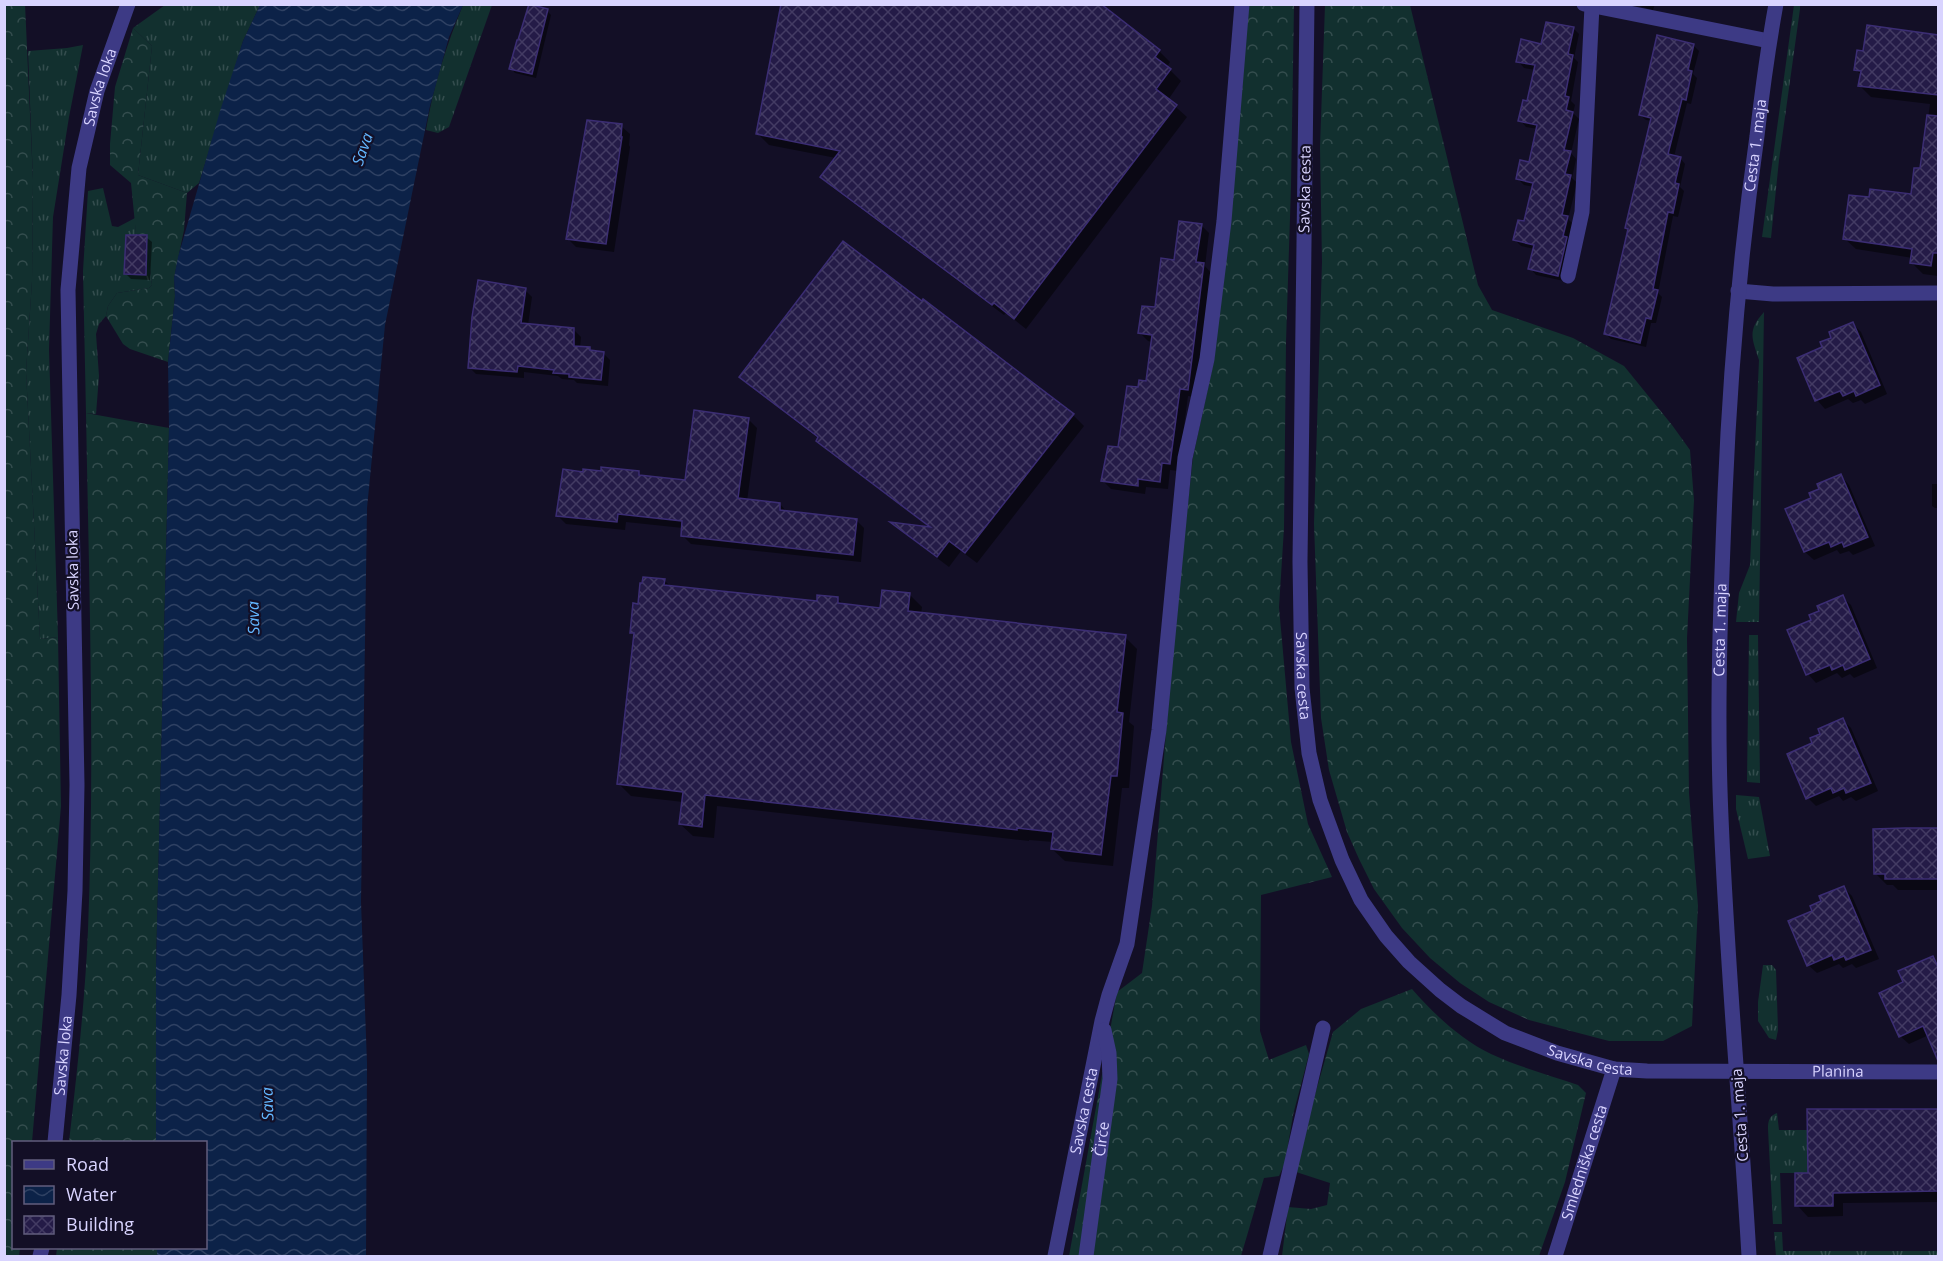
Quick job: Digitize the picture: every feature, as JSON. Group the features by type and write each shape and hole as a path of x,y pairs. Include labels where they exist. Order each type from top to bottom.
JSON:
{"street":[{"name":"Savska loka","path":"55,1141 72,937 77,785 68,290 79,168 97,91 128,4"},
{"name":"Savska cesta","path":"1055,1257 1102,1021 1108,995 1127,944 1159,730 1185,458 1207,359 1224,221 1242,4"},
{"name":"Savska cesta","path":"1307,4 1300,573 1302,688 1309,753 1320,800 1342,860 1361,900 1386,936 1421,974 1461,1006 1505,1033 1557,1053 1614,1069 1737,1070"},
{"name":"Cesta 1. maja","path":"1749,1257 1723,866 1719,631 1729,408 1738,291 1745,219 1776,4"},
{"path":"1568,276 1582,212 1588,5 1769,41"},
{"path":"1738,291 1773,294 1938,293"},
{"name":"Čirče","path":"1086,1257 1110,1079 1109,1053 1102,1021"},
{"path":"1270,1257 1323,1028"},
{"name":"Smledniška cesta","path":"1555,1257 1614,1069"},
{"name":"Planina","path":"1737,1070 1938,1072"}],"green space":[{"path":"25,4 33,180 32,281 26,372 40,639 58,637 61,806 32,1141 12,1141 12,1249 20,1249 19,1256 5,1256 4,5"},
{"path":"165,5 260,5 243,41 199,183 187,193 138,175 152,46 133,28"},
{"path":"463,5 492,5 449,127 438,133 426,130 432,98"},
{"path":"1247,5 1294,5 1284,528 1279,607 1291,742 1308,824 1332,877 1261,895 1260,1031 1269,1060 1306,1045 1309,1054 1293,1115 1285,1163 1279,1176 1264,1178 1241,1256 1069,1256 1117,992 1142,973 1152,906 1175,621 1193,457 1214,360"},
{"path":"1325,5 1410,5 1478,285 1492,310 1573,338 1624,366 1690,450 1694,500 1687,638 1689,793 1698,906 1692,1026 1663,1041 1609,1041 1529,1020 1489,1002 1460,983 1430,958 1402,928 1374,889 1347,832 1329,770 1321,718 1314,524 1322,262 1320,147"},
{"path":"1794,5 1800,5 1800,9 1779,160 1771,238 1762,237"},
{"path":"133,28 152,46 138,175 187,193 184,230 174,278 175,296 168,362 130,349 123,344 106,316 108,306 117,293 149,288 152,285 146,237 136,234 131,183 110,165 115,87"},
{"path":"83,45 53,217 49,350 58,637 40,639 26,372 32,281 33,180 28,51"},
{"path":"103,188 112,226 118,227 135,218 136,234 146,237 152,285 149,288 117,293 108,306 106,316 99,324 96,334 99,376 96,414 86,413 83,271 88,191"},
{"path":"1764,312 1759,622 1736,622 1739,593 1750,565 1759,360 1754,346 1753,330"},
{"path":"86,413 169,428 156,967 156,1141 69,1141 78,1063 88,930 91,672"},
{"path":"1749,635 1758,635 1760,783 1747,782"},
{"path":"1736,795 1759,797 1770,856 1748,859 1736,809"},
{"path":"1763,965 1772,965 1776,970 1778,1030 1776,1040 1769,1038 1758,1021"},
{"path":"1412,989 1448,1025 1480,1048 1512,1063 1578,1085 1586,1093 1565,1182 1539,1256 1282,1256 1288,1207 1311,1209 1327,1205 1330,1183 1293,1171 1333,1032 1361,1009"},
{"path":"1777,1113 1779,1130 1807,1130 1808,1173 1780,1173 1782,1224 1773,1224 1768,1129 1770,1119"},
{"path":"1774,1232 1782,1232 1783,1251 1938,1251 1938,1256 1776,1256"},
{"path":"57,1249 157,1249 157,1256 56,1256"}],"water":[{"name":"Sava","path":"260,5 463,5 449,37 430,106 385,325 367,508 361,902 367,1063 366,1256 157,1256 157,1249 207,1249 207,1141 156,1141 156,967 169,428 168,362 175,296 174,278 178,257 220,111 243,41"}],"building":[{"path":"529,4 548,9 532,74 509,69"},
{"path":"781,4 1101,4 1160,50 1155,57 1171,69 1156,89 1177,105 1014,319 820,177 840,151 756,134"},
{"path":"1546,22 1574,27 1568,54 1573,55 1565,96 1569,97 1566,110 1573,112 1564,150 1571,151 1565,174 1571,175 1562,215 1568,216 1563,236 1567,237 1558,276 1528,269 1534,245 1513,240 1518,220 1524,221 1533,183 1516,179 1520,160 1529,162 1537,125 1518,121 1523,100 1527,101 1535,65 1516,62 1521,39 1541,44"},
{"path":"1867,25 1938,35 1938,95 1858,86 1861,71 1854,70 1857,50 1863,51"},
{"path":"1657,35 1694,44 1688,70 1692,71 1686,100 1682,99 1668,154 1681,157 1675,183 1679,184 1673,213 1668,212 1653,289 1658,290 1651,319 1646,318 1640,343 1604,334 1628,229 1625,228 1651,118 1639,115"},
{"path":"1927,115 1938,116 1938,253 1933,253 1931,266 1910,263 1912,249 1843,239 1849,195 1869,197 1870,189 1911,194 1914,168 1920,168"},
{"path":"587,120 622,124 606,244 566,239"},
{"path":"1179,221 1202,224 1196,262 1204,263 1188,390 1180,389 1170,464 1162,463 1160,482 1138,479 1138,486 1101,481 1108,446 1118,447 1127,386 1138,387 1139,380 1146,381 1152,335 1138,333 1142,306 1155,307 1161,258 1174,260"},
{"path":"126,235 147,235 146,275 124,274"},
{"path":"843,241 1074,414 965,553 949,541 937,557 890,522 930,527 816,441 818,437 739,377"},
{"path":"478,280 526,288 521,323 574,328 574,346 590,347 590,350 604,352 601,380 569,377 569,374 553,373 554,370 518,366 517,372 468,368"},
{"path":"1853,322 1880,385 1856,396 1854,391 1843,396 1840,391 1815,401 1797,358 1822,347 1820,342 1831,338 1829,332"},
{"path":"694,410 749,418 738,498 780,503 780,510 857,519 853,555 681,536 682,521 618,514 617,522 556,516 563,469 583,472 583,469 601,471 601,467 639,471 639,475 685,480"},
{"path":"1841,474 1868,537 1844,547 1842,542 1831,547 1829,542 1804,552 1785,509 1811,498 1809,493 1819,489 1817,484"},
{"path":"643,577 665,579 664,585 817,601 817,595 838,597 838,603 880,608 882,590 910,593 908,611 1126,635 1117,712 1123,713 1117,776 1111,776 1101,855 1051,849 1053,832 1017,828 1017,830 705,795 702,827 679,824 683,792 617,784 634,633 630,633 633,603 638,604 640,583"},
{"path":"1843,595 1870,659 1845,670 1843,665 1832,670 1830,665 1806,675 1787,630 1811,620 1809,615 1819,611 1817,606"},
{"path":"1843,718 1871,783 1846,793 1844,788 1833,793 1831,788 1806,799 1787,754 1812,743 1810,738 1820,734 1818,729"},
{"path":"1938,828 1938,879 1885,879 1885,874 1874,874 1873,829"},
{"path":"1844,886 1871,950 1846,960 1844,956 1834,960 1832,955 1807,966 1788,921 1812,911 1810,906 1821,901 1819,896"},
{"path":"1933,956 1938,967 1938,1061 1923,1026 1899,1037 1879,993 1903,982 1898,971"},
{"path":"1807,1109 1938,1109 1938,1191 1833,1193 1833,1206 1795,1206 1795,1173 1808,1173"}]}
